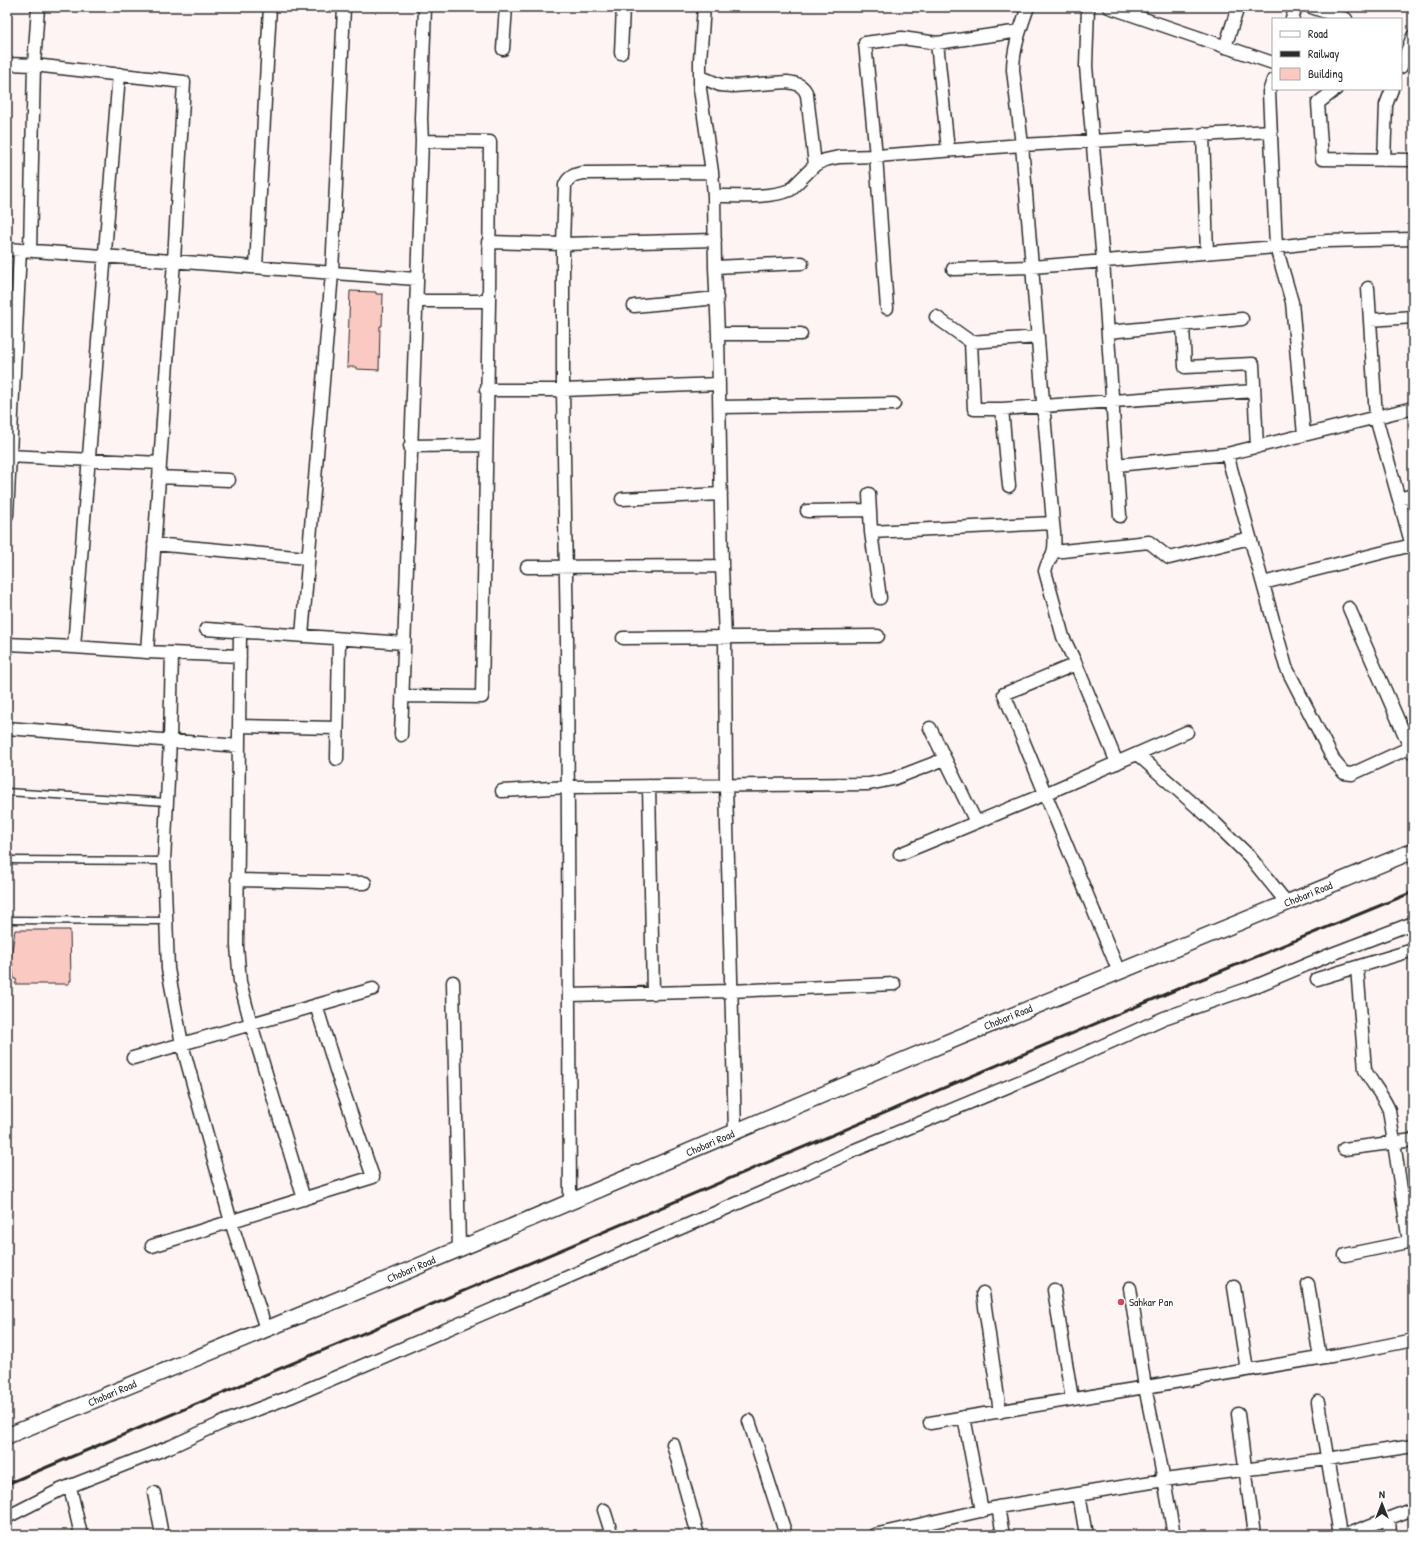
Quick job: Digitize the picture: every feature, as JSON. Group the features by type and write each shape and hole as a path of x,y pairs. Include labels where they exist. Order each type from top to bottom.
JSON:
{"street":[{"path":"7,515 9,456 25,251 38,7"},
{"path":"256,267 270,7"},
{"path":"302,636 332,273 344,7"},
{"path":"401,735 410,446 422,141 421,119 425,7"},
{"path":"503,49 506,7"},
{"path":"621,53 622,7"},
{"path":"704,7 700,60 700,83 714,196 714,240 720,407 722,566 725,638 726,786 735,1132"},
{"path":"1028,7 1014,52 1013,70 1022,145 1053,522 1053,552 1047,562 1045,571 1063,637 1076,664 1117,763"},
{"path":"1088,7 1086,66 1103,260 1120,516"},
{"path":"1109,7 1272,64"},
{"path":"1225,47 1238,7"},
{"path":"1292,18 1296,7"},
{"path":"1311,7 1343,18"},
{"path":"888,308 865,43 902,38 937,43 1020,31"},
{"path":"1402,64 1413,36"},
{"path":"937,43 948,150"},
{"path":"7,64 34,65 184,82 174,261 147,652"},
{"path":"74,646 119,74"},
{"path":"700,83 733,86 793,82 802,86 807,95 813,167"},
{"path":"1272,83 1269,92 1276,247 1292,302 1304,435"},
{"path":"1335,90 1318,103 1322,160 1413,160"},
{"path":"1384,160 1386,105 1392,90"},
{"path":"714,196 776,194 790,190 813,167 825,160 839,157 876,156 1022,145 1270,131"},
{"path":"1203,134 1207,253"},
{"path":"402,696 482,697 485,445 489,301 488,242 490,142 422,141"},
{"path":"570,1202 566,567 563,390 563,244 565,185 572,176 584,173 712,172"},
{"path":"953,269 1032,267 1276,247 1327,241 1413,239"},
{"path":"488,242 563,244 714,240"},
{"path":"7,249 416,278"},
{"path":"715,267 802,263"},
{"path":"1263,583 1412,547 1376,418 1368,288"},
{"path":"634,306 717,298"},
{"path":"416,301 489,301"},
{"path":"936,317 971,342 1038,337"},
{"path":"1370,320 1413,317"},
{"path":"1108,332 1242,319"},
{"path":"1183,325 1185,367 1252,364 1257,447"},
{"path":"718,334 801,334"},
{"path":"971,342 974,409 1002,409 1113,402 1254,391"},
{"path":"486,390 563,390 719,384"},
{"path":"720,407 894,404"},
{"path":"1117,465 1227,454 1413,408"},
{"path":"1002,409 1008,486"},
{"path":"410,446 485,445"},
{"path":"1227,454 1286,667 1334,761 1344,773 1352,774 1412,750 1349,608"},
{"path":"9,456 160,463"},
{"path":"159,477 229,480"},
{"path":"622,499 721,494"},
{"path":"870,494 871,532 880,598"},
{"path":"1399,499 1413,496"},
{"path":"807,511 870,510"},
{"path":"871,532 1053,522"},
{"path":"1053,552 1150,542 1169,558 1250,538"},
{"path":"154,544 308,558"},
{"path":"528,567 722,566"},
{"path":"206,629 404,643"},
{"path":"240,632 237,880 237,946 240,982 251,1024 304,1199"},
{"path":"623,638 878,636"},
{"path":"336,759 339,639"},
{"path":"7,644 74,646 147,652 240,656"},
{"path":"172,653 170,740 164,861 168,969 182,1044 231,1222 266,1329"},
{"path":"1076,664 1004,694 1119,972"},
{"path":"239,726 337,728"},
{"path":"7,728 239,746"},
{"path":"930,728 976,822"},
{"path":"900,854 1045,794 1187,732"},
{"path":"1137,754 1214,822 1249,856 1287,903"},
{"path":"502,791 567,787 869,784 893,779 945,759"},
{"path":"649,786 653,993"},
{"name":"Chobari Road","path":"7,1436 1119,972 1413,851"},
{"path":"237,880 365,883"},
{"path":"7,1517 70,1487 172,1446 226,1421 290,1397 598,1264 855,1150 1048,1070 1164,1018 1256,986 1332,954 1413,923"},
{"path":"1317,979 1413,950"},
{"path":"1345,1255 1411,1242 1393,1142 1389,1110 1385,1100 1370,1082 1365,1070 1357,967"},
{"path":"453,982 459,1248"},
{"path":"568,995 731,991 894,984"},
{"path":"133,1058 373,989"},
{"path":"152,1246 373,1177 316,1005"},
{"path":"1344,1149 1413,1140"},
{"path":"1308,1284 1320,1358"},
{"path":"1234,1287 1248,1370"},
{"path":"1130,1288 1145,1387 1174,1535"},
{"path":"1054,1290 1072,1399"},
{"path":"983,1293 1000,1412"},
{"path":"930,1423 1320,1358 1413,1340"},
{"path":"1318,1402 1340,1535"},
{"path":"1238,1414 1254,1535"},
{"path":"964,1418 982,1511"},
{"path":"749,1421 786,1535"},
{"path":"673,1444 698,1535"},
{"path":"874,1535 998,1507 1164,1480 1327,1459 1413,1446"},
{"path":"70,1487 81,1535"},
{"path":"154,1493 162,1535"},
{"path":"1079,1494 1086,1535"},
{"path":"998,1507 1003,1535"},
{"path":"1345,1535 1413,1509"},
{"path":"604,1510 612,1535"},
{"path":"1389,1518 1390,1535"}],"lane":[{"path":"7,792 167,802"},
{"path":"7,860 164,861"},
{"path":"7,920 166,921"}],"building":[{"path":"350,291 376,292 376,294 383,294 382,326 380,326 379,370 347,367"},
{"path":"15,930 70,930 71,981 69,981 69,984 15,984 17,980 14,979 11,957"}],"railway":[{"path":"7,1484 1180,988 1413,892"}],"place":[{"name":"Sahkar Pan","path":"1121,1302"}]}
